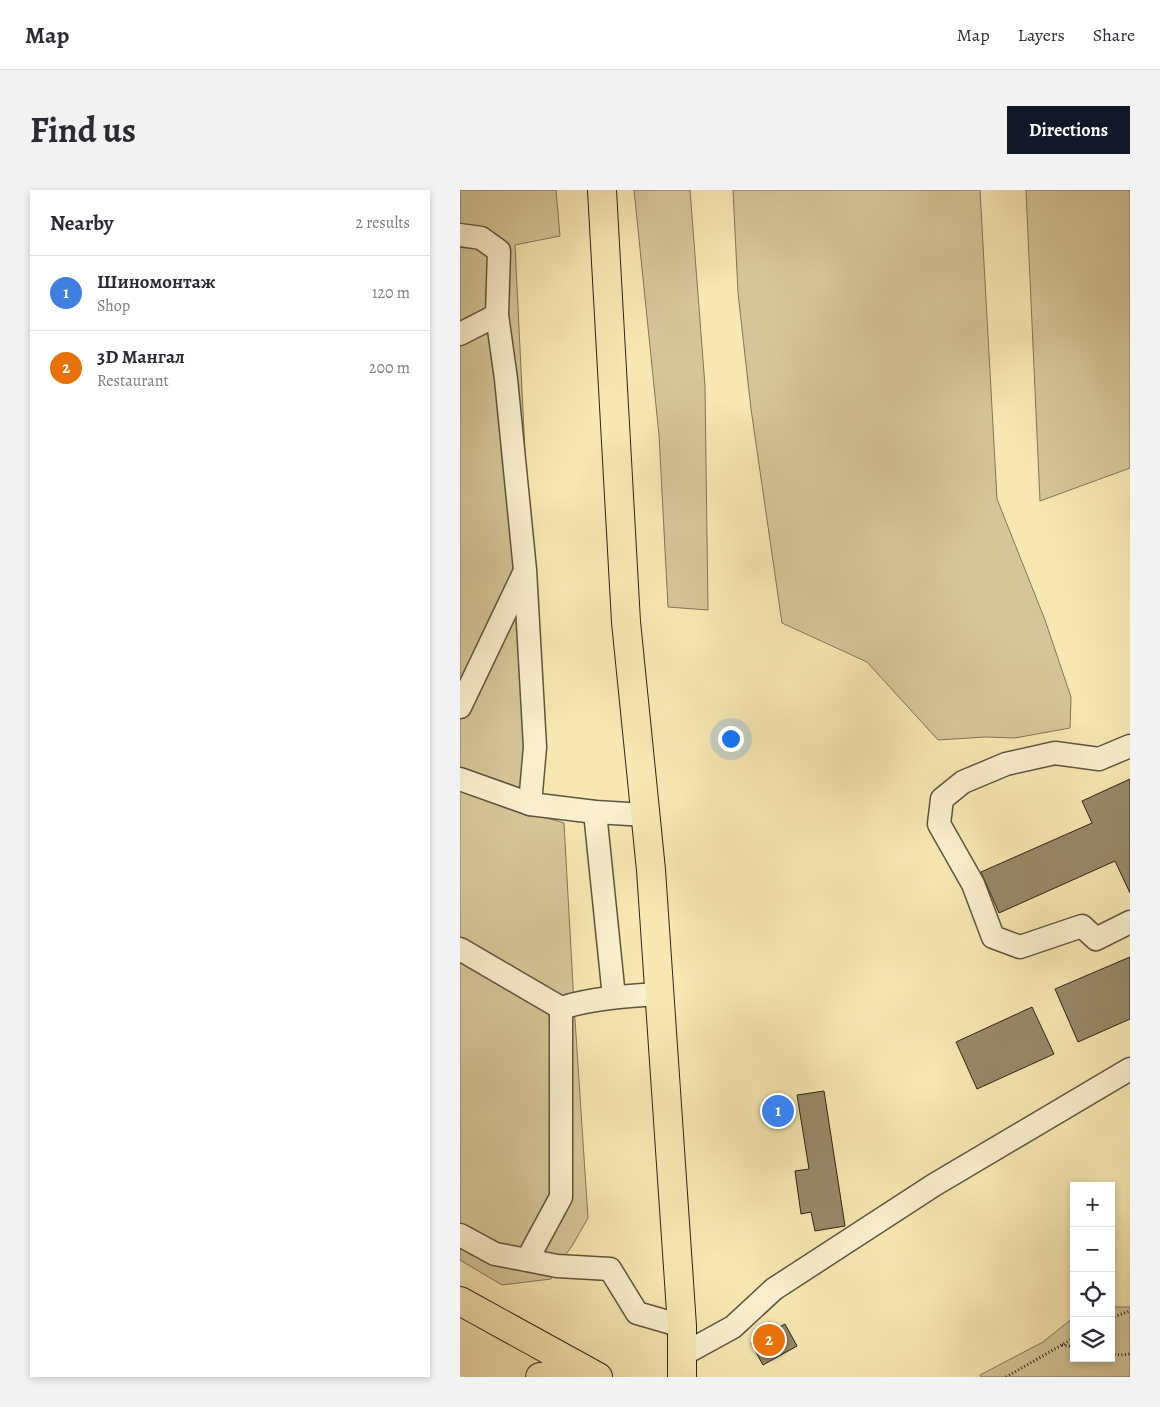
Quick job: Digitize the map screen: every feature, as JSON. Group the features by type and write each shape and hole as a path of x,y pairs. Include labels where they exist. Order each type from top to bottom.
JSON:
{"main road":[{"path":"602,190 626,622 651,870 682,1326 682,1366"},
{"path":"460,1301 598,1377"},
{"path":"540,1377 558,1374 580,1377"}],"street":[{"path":"460,235 482,238 499,250 497,315 506,379 525,570 535,747 530,804"},
{"path":"460,334 497,315"},
{"path":"460,707 525,570"},
{"path":"1130,746 1099,759 1055,753 1006,764 963,782 942,799 939,824 973,884 993,938 1020,947 1082,926 1096,939 1130,922"},
{"path":"460,778 530,804 594,812 646,815"},
{"path":"594,812 614,997"},
{"path":"460,950 561,1008 614,997 659,994"},
{"path":"527,1260 561,1196 561,1008"},
{"path":"682,1366 733,1327 774,1289 934,1185 1130,1069"},
{"path":"460,1235 495,1254 557,1266 610,1269 637,1313 682,1326"}],"path":[{"path":"1114,1317 1130,1311"},
{"path":"1006,1377 1070,1340"},
{"path":"1061,1345 1070,1346"},
{"path":"1115,1354 1130,1354"}],"shaded area":[{"path":"460,190 556,190 560,236 515,245 542,805 544,817 564,823 588,1218 572,1246 557,1266 551,1279 502,1285 460,1260"},
{"path":"634,190 690,190 705,386 708,610 668,607 659,435"},
{"path":"733,190 980,190 997,499 1045,620 1071,697 1070,728 1015,738 985,737 938,740 867,662 782,623 751,409 738,293"},
{"path":"1026,190 1130,190 1130,468 1040,501"},
{"path":"1115,1307 1130,1307 1130,1377 981,1377 980,1375 1043,1342 1070,1320 1070,1362 1115,1362"}],"building":[{"path":"1130,779 1130,893 1115,861 999,913 981,872 1092,823 1082,801"},
{"path":"1130,957 1130,1019 1078,1042 1055,989"},
{"path":"1032,1007 1054,1054 977,1089 956,1042"},
{"path":"824,1091 845,1226 815,1231 811,1212 801,1214 795,1171 809,1169 797,1095"},
{"path":"785,1324 797,1346 763,1365 751,1343"}],"place":[{"name":"Шиномонтаж","path":"778,1111"},
{"name":"3D Мангал","path":"769,1340"}]}
